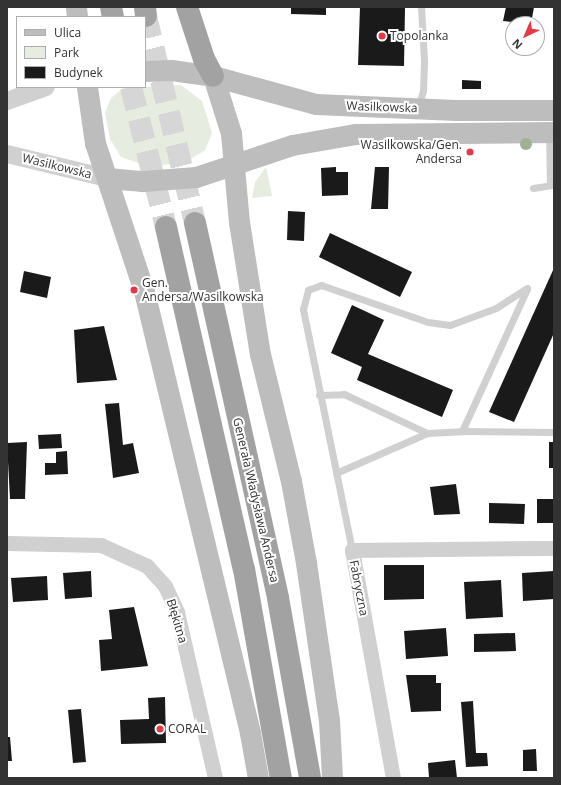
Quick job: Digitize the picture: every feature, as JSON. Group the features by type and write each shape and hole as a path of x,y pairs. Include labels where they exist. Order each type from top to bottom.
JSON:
{"highway":[{"path":"187,7 204,59 213,76"},
{"name":"Generała Władysława Andersa","path":"195,223 278,598 310,778"},
{"path":"166,227 244,569 281,778"}],"main road":[{"name":"Wasilkowska","path":"146,71 171,70 213,76 316,104 418,109 554,110"},
{"path":"213,76 228,117 239,222 260,354 291,481 306,562 329,720 332,778"},
{"path":"87,88 92,131 144,291 250,732 258,778"},
{"name":"Wasilkowska","path":"107,178 167,180 196,177 234,166 292,145 356,134 551,132"}],"street":[{"path":"7,101 43,88"},
{"name":"Wasilkowska","path":"7,154 107,178"},
{"name":"Błękitna","path":"7,543 101,545 147,566 165,586 177,612 215,778"},
{"name":"Fabryczna","path":"393,778 352,550 554,548"}],"lane":[{"path":"418,109 423,91 424,60 421,7"},
{"path":"533,188 552,185 551,132"},
{"path":"352,550 319,395 304,309 308,290 315,285 428,322 450,324 496,308 527,288 462,431"},
{"path":"319,395 344,394 426,434"},
{"path":"336,473 426,434 462,431 554,432"}],"green space":[{"path":"181,85 202,101 212,133 205,150 186,162 163,165 141,164 121,157 110,139 105,113 111,98 123,88"},
{"path":"266,167 272,196 252,198 255,182"}],"building":[{"path":"291,7 326,7 326,15 291,14"},
{"name":"Topolanka","path":"360,7 405,8 404,66 358,65"},
{"path":"506,7 534,7 532,16 505,16 505,21 503,21"},
{"path":"462,80 481,81 481,89 462,89"},
{"path":"336,167 336,172 348,172 348,195 322,196 321,168"},
{"path":"375,167 389,167 388,209 371,209"},
{"path":"288,211 305,212 304,241 287,240"},
{"path":"330,233 412,272 400,297 319,257"},
{"path":"554,268 554,333 514,422 489,412"},
{"path":"24,271 51,277 47,298 20,292"},
{"path":"352,305 384,320 368,354 453,390 442,417 357,380 362,367 331,353"},
{"path":"104,326 117,380 77,383 74,330"},
{"path":"119,403 123,445 133,443 139,473 113,478 105,404"},
{"path":"61,434 62,448 39,449 38,435"},
{"path":"27,442 25,499 10,499 7,443"},
{"path":"549,442 554,442 554,468 549,468"},
{"path":"67,451 68,474 45,475 45,463 56,463 56,452"},
{"path":"456,484 460,514 434,515 430,487"},
{"path":"537,499 554,499 554,523 537,523"},
{"path":"489,503 525,504 524,524 489,523"},
{"path":"384,565 424,565 424,599 384,600"},
{"path":"91,571 92,597 65,599 63,573"},
{"path":"554,571 554,599 523,601 522,573"},
{"path":"47,576 48,600 13,602 11,578"},
{"path":"501,580 503,617 466,619 464,582"},
{"path":"134,607 148,666 101,671 99,640 112,639 109,610"},
{"path":"446,628 448,656 406,659 404,631"},
{"path":"515,633 516,651 474,652 474,634"},
{"path":"406,675 436,675 436,683 441,683 441,711 411,712"},
{"path":"165,697 166,743 121,744 120,720 149,719 148,698"},
{"path":"473,701 476,753 487,753 488,766 466,767 461,702"},
{"path":"81,709 86,762 73,763 68,710"},
{"path":"7,737 10,737 12,761 7,761"},
{"path":"536,749 537,771 523,771 523,750"},
{"path":"455,760 457,778 429,778 428,763"}],"tunnel":[{"path":"146,16 195,223"},
{"path":"131,88 166,227"}],"place":[{"name":"Topolanka","path":"382,36"},
{"name":"Wasilkowska/Gen. Andersa","path":"470,152"},
{"name":"Gen. Andersa/Wasilkowska","path":"134,290"},
{"name":"CORAL","path":"160,729"}]}
